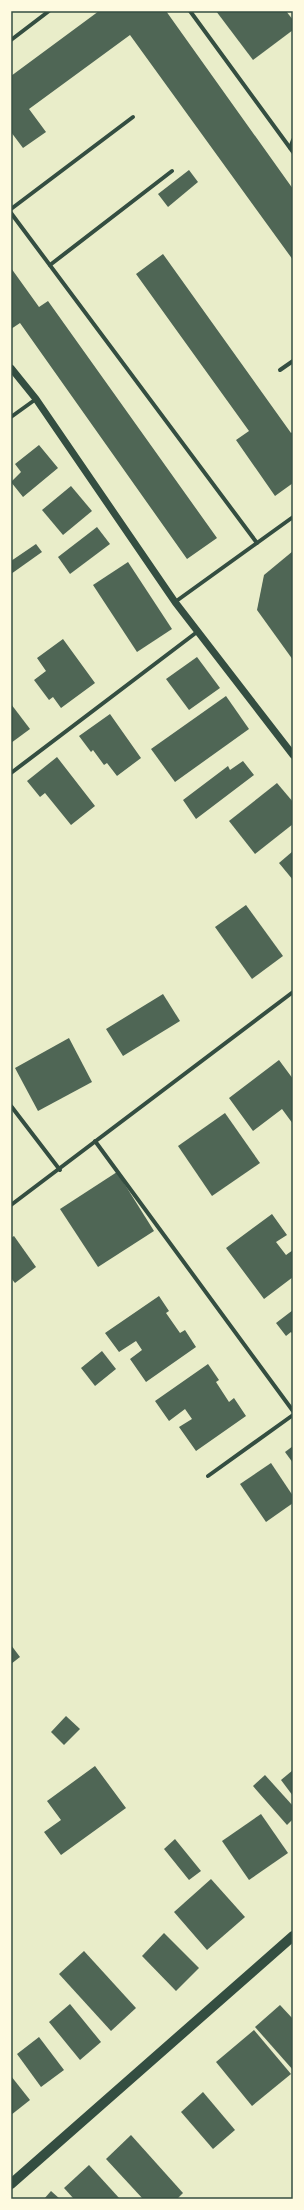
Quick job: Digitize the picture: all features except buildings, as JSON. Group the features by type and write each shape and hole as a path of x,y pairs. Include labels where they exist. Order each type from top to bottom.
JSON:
{"main road":[{"path":"11,2184 293,1936"}],"street":[{"path":"11,40 49,11"},
{"path":"190,11 292,150"},
{"path":"11,209 133,117"},
{"path":"292,150 293,140"},
{"path":"50,265 172,171"},
{"path":"11,213 257,543"},
{"path":"280,370 293,361"},
{"path":"11,368 36,399 175,602 293,755"},
{"path":"11,417 36,399"},
{"path":"175,602 293,517"},
{"path":"11,773 197,632"},
{"path":"11,1205 60,1170 95,1141 293,992"},
{"path":"11,1106 60,1170"},
{"path":"95,1141 293,1411"},
{"path":"208,1476 293,1415"}]}
